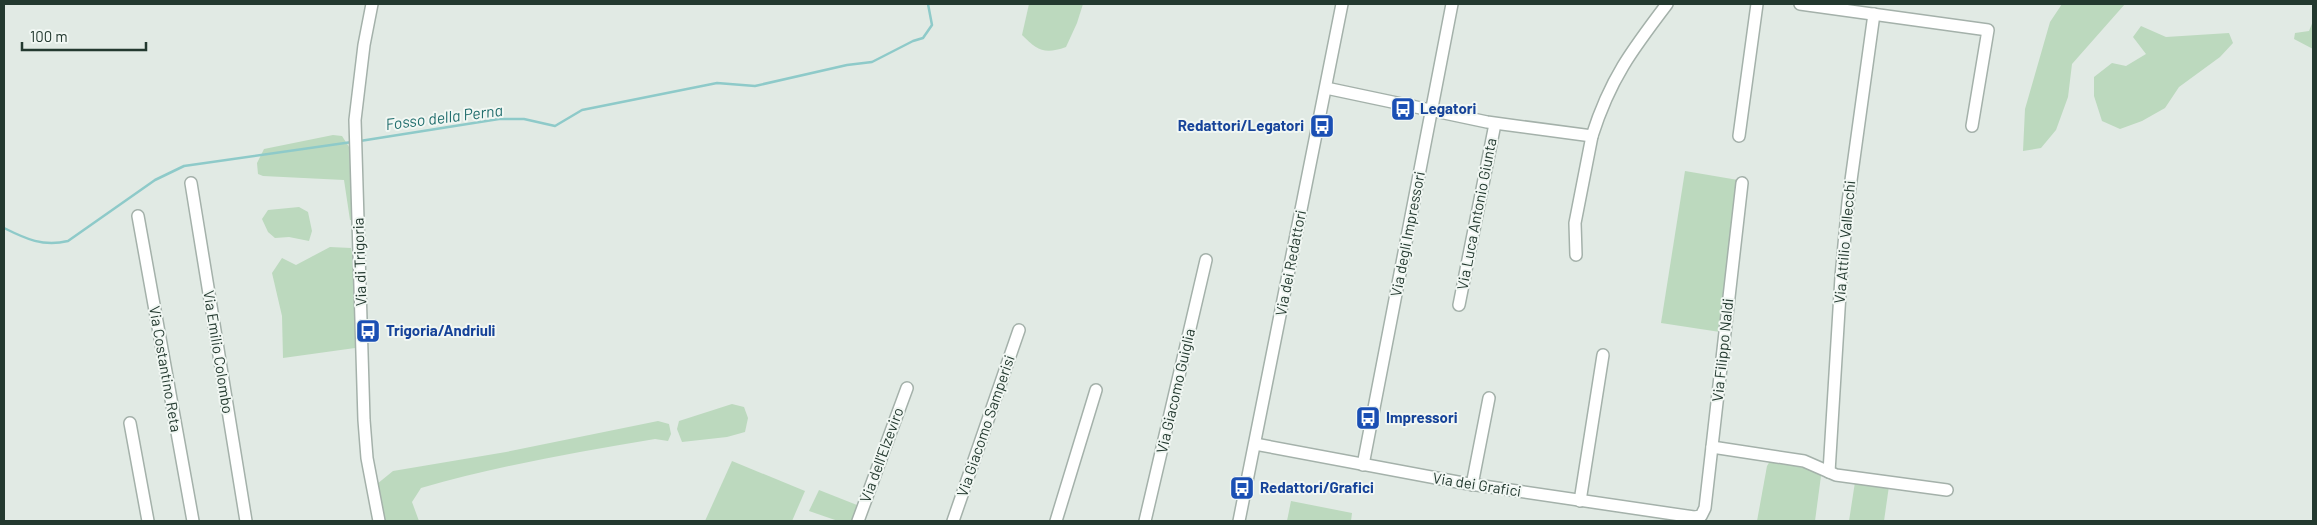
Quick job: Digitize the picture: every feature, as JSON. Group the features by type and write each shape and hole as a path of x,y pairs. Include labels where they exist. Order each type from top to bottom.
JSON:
{"street":[{"name":"Via di Trigoria","path":"372,4 364,45 355,120 364,420 367,458 379,521"},
{"name":"Via dei Redattori","path":"1239,521 1342,4"},
{"name":"Via degli Impressori","path":"1363,465 1452,4"},
{"path":"1576,255 1575,223 1592,136 1615,77 1631,51 1667,4"},
{"path":"1739,136 1757,4"},
{"path":"1800,4 1869,10 1988,30 1972,126"},
{"name":"Via Attilio Vallecchi","path":"1829,472 1847,211 1869,10"},
{"path":"1326,88 1495,124 1592,136"},
{"name":"Via Luca Antonio Giunta","path":"1459,304 1495,124"},
{"name":"Via Emilio Colombo","path":"191,183 246,521"},
{"name":"Via Filippo Naldi","path":"1701,516 1705,511 1742,183"},
{"name":"Via Costantino Reta","path":"138,216 193,521"},
{"name":"Via Giacomo Guiglia","path":"1145,521 1206,260"},
{"name":"Via Giacomo Samperisi","path":"953,521 1018,330"},
{"path":"1580,501 1603,355"},
{"name":"Via dell'Elzeviro","path":"858,521 907,388"},
{"path":"1056,521 1096,390"},
{"path":"1472,485 1488,398"},
{"path":"130,423 148,521"},
{"name":"Via dei Grafici","path":"1255,444 1472,485 1694,517 1701,516"},
{"path":"1712,447 1804,461 1838,475 1947,490"}],"green space":[{"path":"1029,4 1083,4 1066,47 1052,51 1041,50 1022,35"},
{"path":"2062,4 2125,4 2072,64 2068,97 2056,130 2041,148 2023,151 2025,109 2050,22"},
{"path":"2313,21 2313,49 2294,39 2295,33 2309,31"},
{"path":"2141,26 2166,37 2229,33 2233,43 2220,57 2179,87 2165,108 2142,121 2120,129 2102,121 2094,96 2094,77 2112,63 2126,66 2146,54 2133,37"},
{"path":"333,135 342,136 351,150 353,220 350,220 344,180 263,176 258,174 257,163 264,149"},
{"path":"1685,171 1738,180 1720,332 1661,323"},
{"path":"299,207 308,212 312,231 309,241 289,237 275,238 268,232 262,219 268,210"},
{"path":"330,247 351,248 358,312 355,348 283,358 282,316 272,273 282,258 296,265"},
{"path":"732,404 744,407 748,418 745,432 727,437 682,442 677,429 679,421"},
{"path":"658,421 669,424 671,434 668,441 655,439 567,454 508,466 421,488 412,502 419,521 385,521 377,484 393,471 506,452"},
{"path":"732,461 805,491 792,521 705,521"},
{"path":"1770,461 1819,471 1821,476 1815,521 1757,521 1767,466"},
{"path":"1855,482 1889,486 1884,521 1849,521"},
{"path":"819,490 857,505 852,521 838,521 809,511"},
{"path":"1291,501 1352,513 1351,521 1287,521"}],"waterway":[{"name":"Fosso della Perna","path":"360,141 499,119 524,119 555,126 582,110 717,83 755,86 847,65 872,62 913,41 923,38 932,25 928,4"},
{"name":"Fosso della Perna","path":"4,228 35,241 51,243 68,241 155,180 184,166 352,142"}],"place":[{"name":"Legatori","path":"1403,109"},
{"name":"Redattori/Legatori","path":"1322,126"},
{"name":"Trigoria/Andriuli","path":"368,331"},
{"name":"Impressori","path":"1368,418"},
{"name":"Redattori/Grafici","path":"1242,488"}]}
